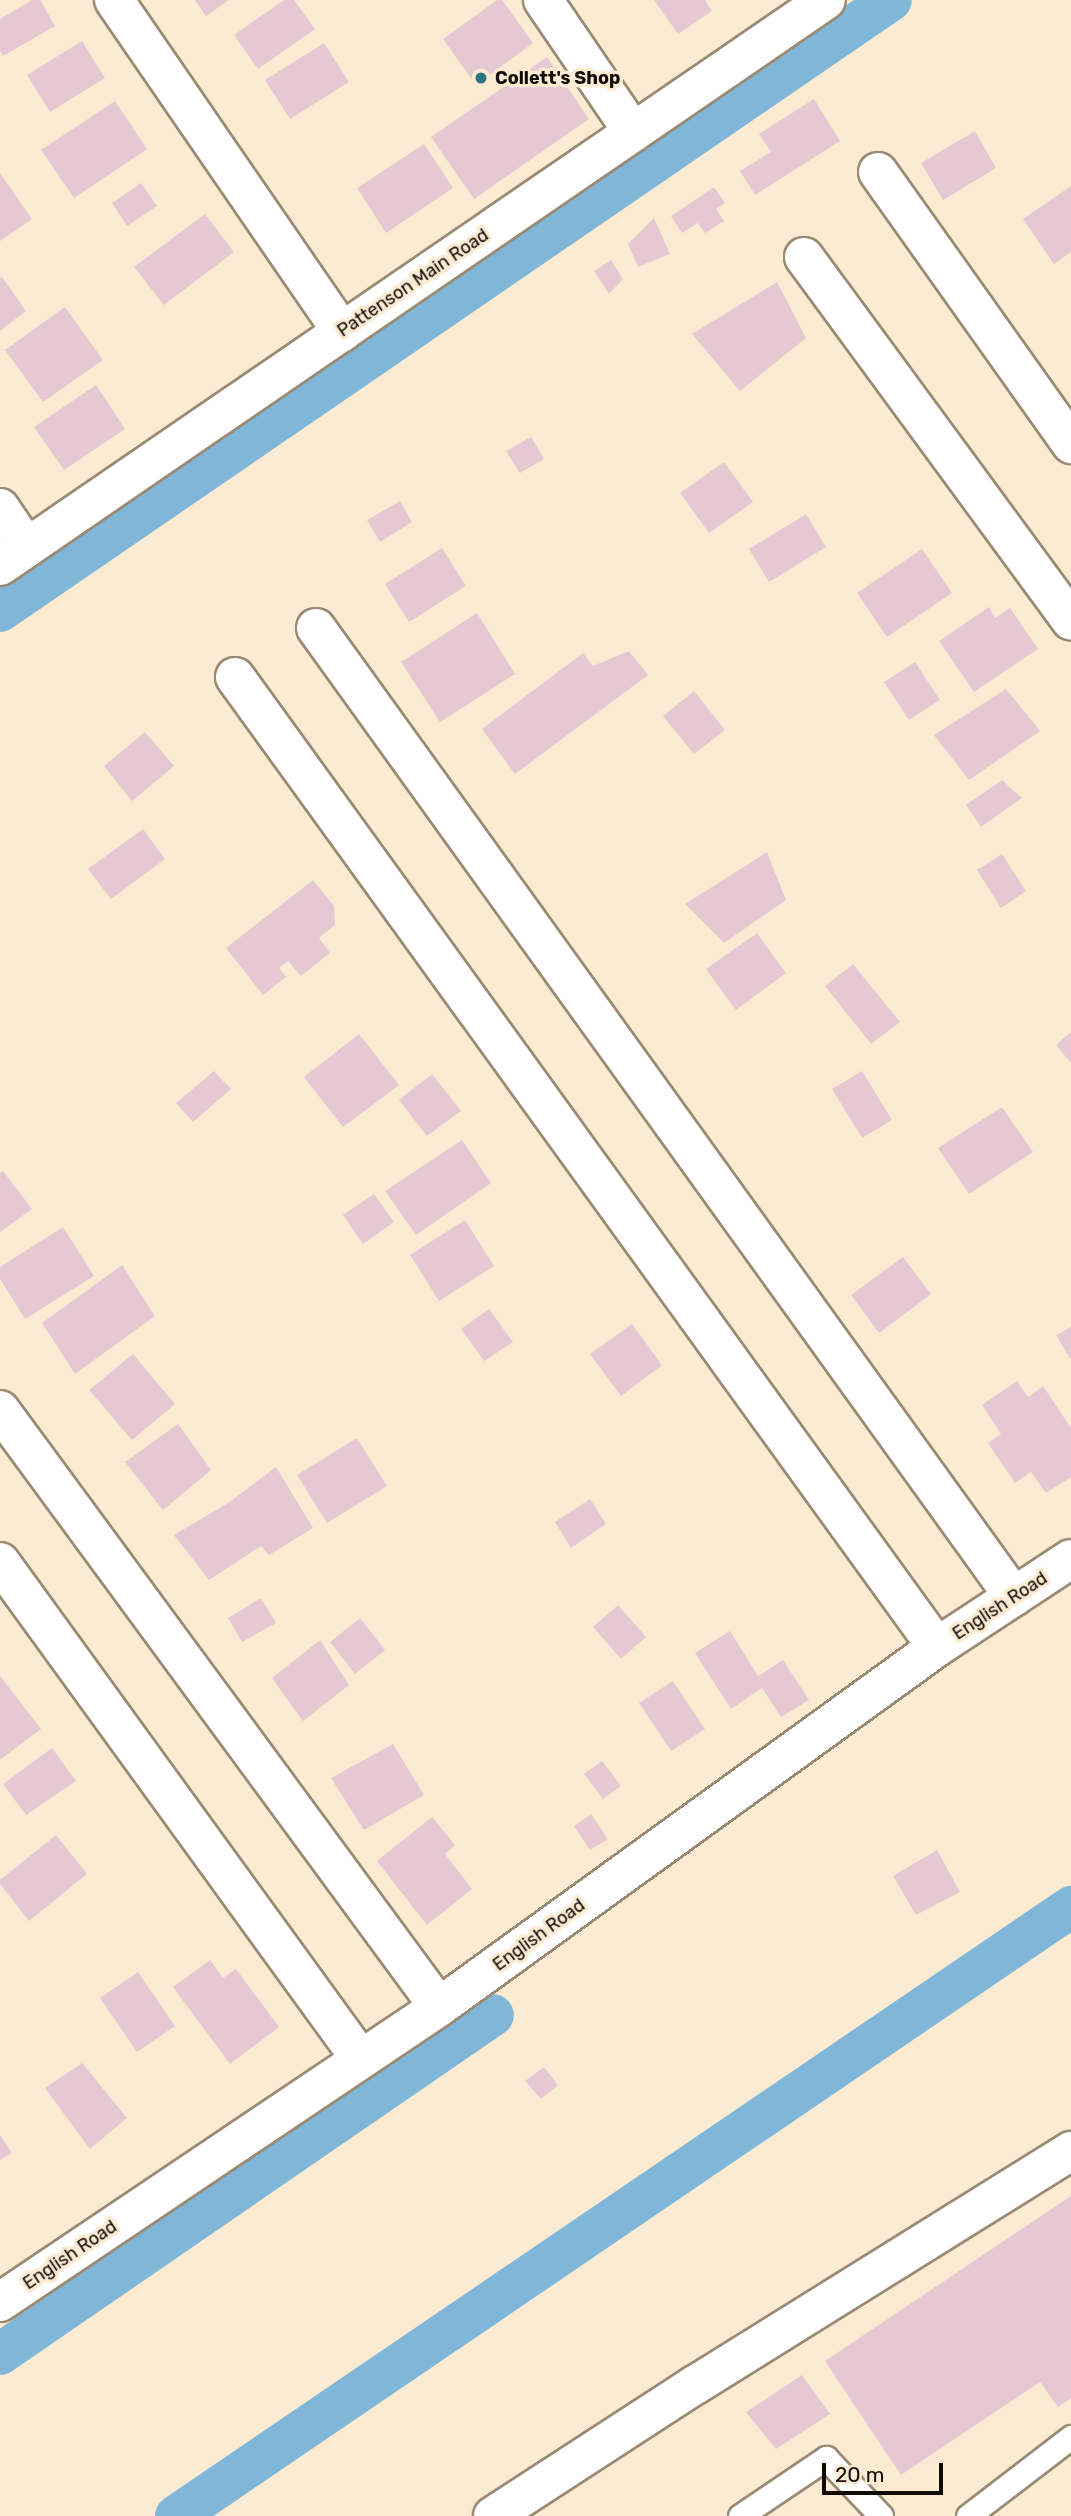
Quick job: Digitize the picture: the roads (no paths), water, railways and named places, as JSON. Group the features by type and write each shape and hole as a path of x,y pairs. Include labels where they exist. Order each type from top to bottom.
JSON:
{"street":[{"path":"114,0 342,332"},
{"path":"543,0 633,132"},
{"name":"Pattenson Main Road","path":"13,557 826,0"},
{"path":"878,172 1071,444"},
{"path":"804,257 1071,621"},
{"path":"0,508 13,557"},
{"path":"316,628 1014,1597"},
{"path":"235,677 937,1647"},
{"path":"0,1410 439,2007"},
{"name":"English Road","path":"0,2302 439,2007 937,1647 1071,1559"},
{"path":"0,1562 360,2058"},
{"path":"493,2516 672,2399 1071,2151"}],"lane":[{"path":"968,2516 1071,2437"},
{"path":"740,2516 826,2458 881,2516"}],"waterway":[{"path":"0,611 891,0"},
{"path":"0,595 8,606"},
{"path":"176,2516 1071,1907"},
{"path":"0,2354 493,2015"}],"place":[{"name":"Collett's Shop","path":"481,78"}]}
